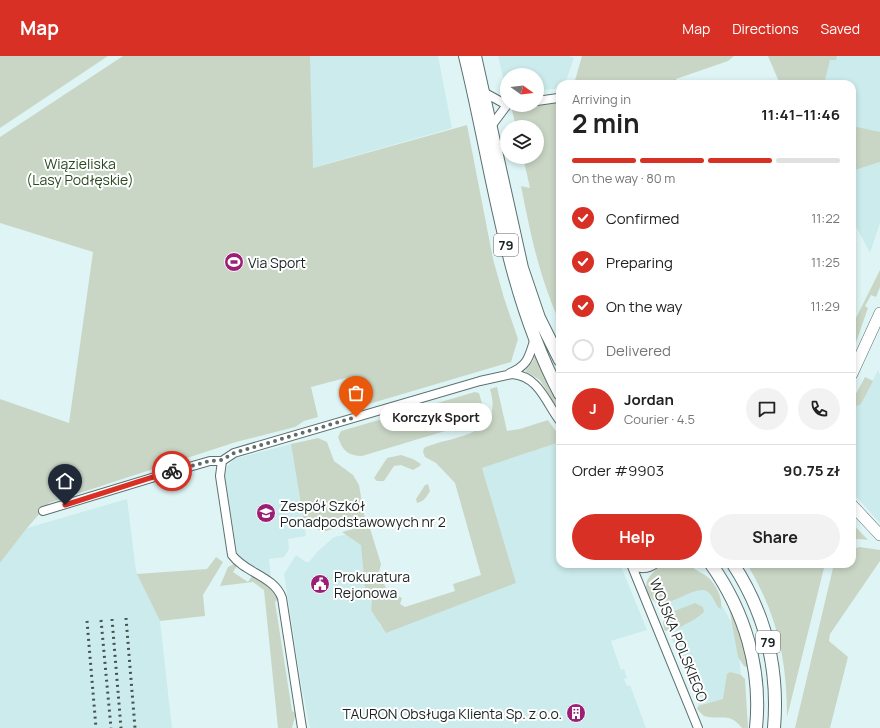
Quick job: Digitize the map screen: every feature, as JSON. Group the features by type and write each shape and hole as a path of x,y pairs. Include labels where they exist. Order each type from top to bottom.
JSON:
{"main road":[{"name":"79","path":"465,56 510,259 521,298 535,337 556,385"},
{"name":"79","path":"475,56 492,126 512,224 529,292 539,318 556,352"},
{"name":"79","path":"713,568 735,604 750,644 757,691 756,728"},
{"name":"79","path":"735,568 754,602 768,643 774,682 774,728"}],"street":[{"path":"484,93 500,101"},
{"path":"544,100 556,98"},
{"path":"492,126 503,112"},
{"path":"856,365 880,313"},
{"path":"504,376 521,368 525,364 530,356 535,337"},
{"path":"43,512 168,473 210,461 222,460 234,453 512,374 523,376 536,385 556,416"},
{"path":"222,460 220,476 232,555 238,561 276,587 282,598 302,728"},
{"path":"856,509 880,535"},
{"name":"WOJSKA POLSKIEGO","path":"634,568 698,728"}],"shaded area":[{"path":"310,56 438,56 452,128 312,168"},
{"path":"498,56 570,56 574,58 566,80 556,80 556,89 544,90 544,68 501,68"},
{"path":"802,56 880,56 880,135 856,132 856,80 799,80"},
{"path":"880,162 880,223 870,253 856,227 856,170"},
{"path":"878,370 880,375 880,523 856,496 856,406 861,404"},
{"path":"556,443 556,568 622,568 647,630 611,641 621,670 624,669 627,678 624,679 627,686 630,685 646,728 310,728 301,683 284,574 296,555 306,562 309,562 318,551 334,537 365,531 365,589 372,601 380,626 515,583 482,468"},
{"name":"Zespół Szkół Ponadpodstawowych nr 2","path":"291,444 306,536 288,539 289,549 284,557 269,559 271,577 242,558 237,552 225,476 227,467 234,459"},
{"path":"127,499 136,571 160,621 172,728 0,728 0,563 27,528"},
{"path":"709,583 737,632 743,698 702,713 651,587"}],"green space":[{"name":"Wiązieliska (Lasy Podłęskie)","path":"0,56 108,56 0,128"},
{"path":"123,56 310,56 313,168 467,125 493,259 518,339 511,362 362,406 353,376 311,387 318,417 304,421 295,427 236,442 49,503 27,528 0,563 0,399 69,423 93,252 0,223 0,137"},
{"path":"582,56 734,56 728,61 676,80 575,80"},
{"path":"768,56 837,56 836,60 830,60 825,80 778,80"},
{"path":"556,103 556,313 541,272 532,239 521,186 530,188 525,164 544,164 544,120 514,120 512,112 544,112 544,105"},
{"path":"856,127 880,132 880,162 856,170"},
{"path":"880,270 880,287 876,297 871,295 865,306 868,308 856,342 856,318"},
{"path":"535,354 556,396 556,406 540,380 525,371 533,361"},
{"path":"865,377 873,381 861,404 856,406 856,394"},
{"path":"497,387 507,431 520,429 548,420 556,431 556,443 482,468 516,583 386,633 371,610 372,601 365,588 361,545 342,532 369,525 381,564 379,572 382,580 387,590 402,598 400,604 405,607 455,591 453,584 481,575 455,483 436,463 425,457 423,452 424,448 428,446 476,431 484,424 490,416 493,404 490,389"},
{"path":"475,392 479,393 483,407 479,419 475,422 362,456 353,455 346,451 341,445 338,437 341,431"},
{"path":"318,438 327,442 334,461 353,475 359,485 365,519 323,532 315,528 305,529 291,444"},
{"path":"401,455 413,459 421,464 420,466 413,470 401,465 394,466 384,481 377,481 374,478 387,458"},
{"path":"428,484 430,491 425,499 417,503 416,499 425,485"},
{"path":"856,527 868,540 856,539"},
{"path":"860,547 880,550 880,561 830,634 829,641 848,657 830,728 795,728 833,568 856,568 856,548"},
{"path":"216,557 223,562 203,595 205,616 160,621 137,574 207,569"},
{"path":"234,564 237,566 233,572 248,582 252,576 270,588 278,599 275,602 292,711 296,713 292,728 278,728 264,590 253,582 220,586 228,567"},
{"path":"659,568 694,568 713,582 719,593 721,609 710,594 704,590 692,592 666,603 654,601 649,595 646,585 647,580"},
{"path":"749,568 824,568 787,717 785,676 778,638 773,619"},
{"path":"695,603 703,607 704,612 679,628 668,631 664,630 663,622 669,613"},
{"path":"729,607 739,627 748,668 744,666 738,657"},
{"path":"730,672 741,675 745,679 748,728 742,728 733,720 728,718 704,716 697,709 698,706 723,699 727,674"}],"railway":[{"path":"126,618 135,728"},
{"path":"112,619 121,728"},
{"path":"101,620 111,728"},
{"path":"87,621 96,728"}],"way so far":[{"path":"172,471 210,461 222,460 234,453 328,424 356,417"}],"place":[{"name":"Via Sport","path":"234,262"},
{"name":"Korczyk Sport","path":"356,417"},
{"name":"Zespół Szkół Ponadpodstawowych nr 2","path":"266,513"},
{"name":"Prokuratura Rejonowa","path":"320,584"},
{"name":"TAURON Obsługa Klienta Sp. z o.o.","path":"576,713"}],"route":[{"path":"65,505 172,471"}]}
